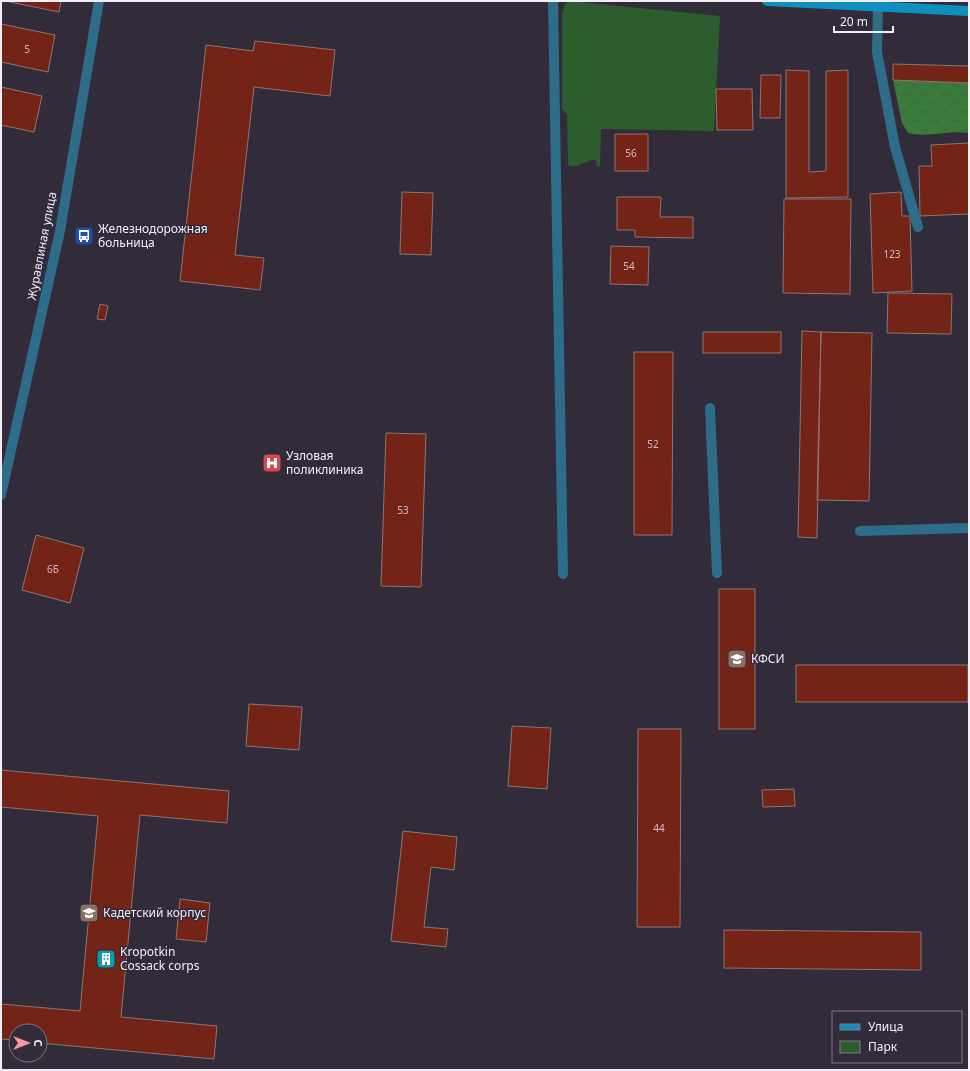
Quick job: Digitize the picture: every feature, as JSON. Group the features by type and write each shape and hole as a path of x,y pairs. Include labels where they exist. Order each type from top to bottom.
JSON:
{"street":[{"name":"Журавлиная улица","path":"1,495 60,231 99,1"},
{"path":"553,1 563,574"},
{"path":"767,1 835,2 969,11"},
{"path":"878,6 877,52 895,147 918,227"},
{"path":"710,408 717,573"},
{"path":"860,531 969,528"}],"green space":[{"path":"569,1 720,16 714,131 601,129 600,166 597,167 596,160 575,166 568,165 567,114 562,109 562,14 565,4"},
{"path":"893,80 969,83 969,133 953,132 923,135 908,133 902,123"}],"building":[{"path":"5,1 61,1 59,12"},
{"path":"1,24 55,35 48,72 1,62"},
{"path":"255,41 335,50 330,96 254,87 235,255 264,258 260,290 180,281 206,45 253,51"},
{"path":"893,64 969,66 969,83 893,80"},
{"path":"786,70 809,71 809,172 826,171 826,71 848,70 848,197 786,198"},
{"path":"761,75 781,75 780,118 760,118"},
{"path":"1,87 42,96 34,132 1,125"},
{"path":"716,89 752,89 753,130 717,130"},
{"path":"615,134 648,134 648,171 615,171"},
{"path":"969,143 969,214 920,216 919,166 932,166 931,145"},
{"path":"402,192 433,193 431,255 400,254"},
{"path":"901,192 902,216 910,216 912,291 873,293 870,194"},
{"path":"617,197 661,197 660,217 693,217 693,238 635,237 635,230 617,230"},
{"path":"784,199 851,199 850,294 783,293"},
{"path":"611,246 649,247 648,285 610,284"},
{"path":"888,293 952,294 951,334 887,333"},
{"path":"100,304 108,306 105,320 97,319"},
{"path":"802,331 821,332 817,538 798,537"},
{"path":"703,332 781,332 781,353 703,353"},
{"path":"821,332 872,333 869,501 817,500"},
{"path":"634,352 673,352 672,535 634,535"},
{"path":"386,433 426,434 421,587 381,586"},
{"path":"36,535 84,548 70,603 22,590"},
{"name":"КФСИ","path":"719,589 755,589 755,729 719,729"},
{"path":"796,665 968,665 968,702 796,702"},
{"path":"249,704 302,707 299,750 246,746"},
{"path":"512,726 551,728 547,789 508,786"},
{"path":"638,729 681,729 680,927 637,927"},
{"name":"Kropotkin Cossack corps","path":"1,770 229,791 227,823 140,815 121,1017 217,1026 214,1059 48,1044 48,1023 8,1023 8,1039 1,1039 1,1004 80,1011 98,816 1,807"},
{"path":"794,789 795,806 763,807 762,790"},
{"path":"403,831 457,837 454,870 431,867 424,927 448,929 446,947 391,941"},
{"path":"180,899 210,903 206,942 176,939"},
{"path":"724,930 921,932 921,970 724,968"}],"place":[{"name":"Железнодорожная больница","path":"84,236"},
{"name":"Узловая поликлиника","path":"272,463"},
{"name":"КФСИ","path":"737,659"},
{"name":"Кадетский корпус","path":"89,913"},
{"name":"Kropotkin Cossack corps","path":"106,959"}]}
